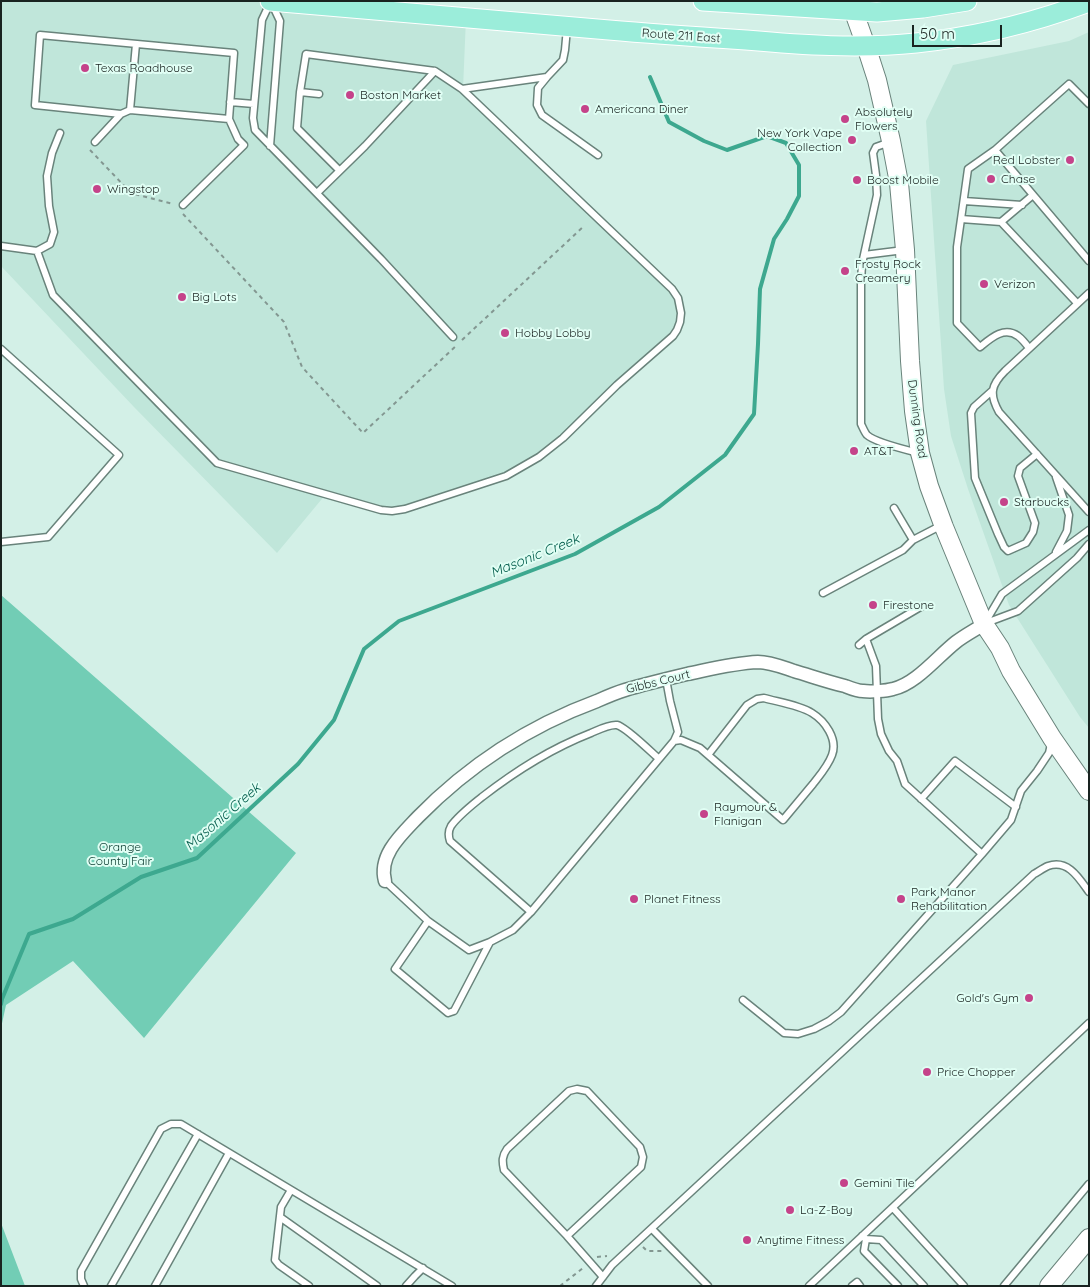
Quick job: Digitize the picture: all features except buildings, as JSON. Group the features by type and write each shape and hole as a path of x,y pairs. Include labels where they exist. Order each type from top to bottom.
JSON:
{"main road":[{"name":"Route 211 East","path":"270,1 804,45 866,46 916,43 990,31 1039,19 1089,2"},
{"path":"703,1 851,6 877,12 898,11 967,1"}],"street":[{"name":"Dunning Road","path":"851,6 877,80 899,183 915,420 920,453 929,486 984,624 1052,738 1089,791"},
{"name":"Gibbs Court","path":"386,881 384,866 388,854 395,842 429,806 472,769 506,745 575,709 624,690 666,679 737,664 760,662 776,665 862,692 893,690 917,676 956,643 984,624"},
{"path":"1049,1286 1089,1238"}],"lane":[{"path":"270,1 262,20 252,118 254,126 270,146 381,259 453,338"},
{"path":"270,1 280,21 270,146"},
{"path":"567,26 563,60 538,88 537,106 542,115 598,155"},
{"path":"121,114 35,105 40,35 234,53 229,119 244,145 183,205"},
{"path":"130,110 136,44"},
{"path":"37,251 53,295 217,463 381,510 405,509 506,476 539,457 563,438 617,385 673,336 677,330 680,322 681,306 672,289 462,89 436,72 306,54 297,128 340,170"},
{"path":"317,193 436,72"},
{"path":"462,89 548,77"},
{"path":"1029,348 1017,335 1008,332 997,333 980,347 958,323 957,247 968,169 995,150 1069,84 1089,104"},
{"path":"300,92 319,94"},
{"path":"230,102 254,104"},
{"path":"95,142 121,114 130,110 229,119"},
{"path":"1,246 37,251 50,244 54,232 49,206 47,176 52,153 60,133"},
{"path":"891,141 876,147 873,153 877,196 864,254 861,282 861,424 866,435 876,440 920,453"},
{"path":"995,150 1089,261"},
{"path":"1001,222 1033,195"},
{"path":"964,201 1022,205"},
{"path":"961,219 1001,222 1077,303"},
{"path":"864,254 905,250"},
{"path":"1089,293 997,378 993,390 994,402 999,412 1089,512"},
{"path":"1,349 119,455 48,537 1,542"},
{"path":"993,390 974,407 971,413 975,478 1004,547 1008,551 1026,544 1033,532 1035,523 1018,476 1020,468 1037,454"},
{"path":"1053,556 1067,531 1069,515 1055,473"},
{"path":"894,508 913,540"},
{"path":"822,593 903,550 913,540 943,524"},
{"path":"984,624 1002,594 1089,530"},
{"path":"984,624 1018,610 1077,558 1089,544"},
{"path":"1077,558 1089,555"},
{"path":"859,645 922,606"},
{"path":"866,639 876,666 878,718 881,734 889,751 897,761 904,784 982,854"},
{"path":"386,881 428,922 469,950 513,930 531,912 674,741 678,732 666,679"},
{"path":"674,741 682,740 700,748 708,755 783,820 827,766 833,753 833,743 829,729 822,720 813,714 806,710 764,698 757,699 747,705 708,755"},
{"path":"531,912 450,841 448,834 450,828 470,807 511,775 567,742 607,726 616,725 624,729 659,759"},
{"path":"742,1000 784,1033 798,1034 814,1029 841,1012 1011,820 1021,792 1038,771 1049,753 1052,738"},
{"path":"920,799 955,761 1016,807"},
{"path":"596,1286 612,1265 1034,874 1049,865 1063,865 1075,872 1089,892"},
{"path":"428,922 395,969 448,1013 454,1011 490,942"},
{"path":"811,1285 864,1238 893,1208 1088,1026"},
{"path":"567,1236 641,1167 643,1157 640,1147 587,1091 577,1089 569,1091 507,1149 503,1156 502,1164 504,1170 603,1277"},
{"path":"84,1286 81,1280 81,1271 161,1129 171,1124 181,1124 452,1286"},
{"path":"111,1286 198,1134"},
{"path":"155,1286 230,1153"},
{"path":"1004,1286 1089,1184"},
{"path":"291,1190 281,1207 275,1260 279,1265 309,1286"},
{"path":"893,1208 964,1286"},
{"path":"280,1217 377,1286"},
{"path":"652,1229 708,1286"},
{"path":"864,1238 864,1252 898,1286"},
{"path":"864,1238 881,1240 924,1286"},
{"path":"406,1286 423,1268"},
{"path":"852,1286 857,1282 860,1286"}],"path":[{"path":"85,145 131,193 172,202 284,322 302,367 364,434 584,226"},
{"path":"643,1247 646,1251 662,1251 667,1256"},
{"path":"560,1286 583,1268"}],"shaded area":[{"path":"1,1 271,1 466,18 463,89 672,289 681,306 677,330 563,438 506,476 392,511 326,494 277,553 134,407 1,266"},
{"path":"1089,32 1089,728 1080,717 1009,605 951,436 944,389 926,121 953,65 1069,41"}],"green space":[{"name":"Orange County Fair","path":"1,595 296,853 144,1038 73,961 6,1005 1,1028"},
{"path":"1,1223 25,1286 1,1286"}],"waterway":[{"name":"Masonic Creek","path":"1,1004 29,934 73,919 141,877 197,858 298,764 334,720 364,649 399,621 575,554 659,507 725,455 754,414 760,289 774,239 799,196 799,165 786,143 767,136 727,150 704,141 669,122 650,77"}],"place":[{"name":"Texas Roadhouse","path":"85,68"},
{"name":"Boston Market","path":"350,95"},
{"name":"Americana Diner","path":"585,109"},
{"name":"Absolutely Flowers","path":"845,119"},
{"name":"New York Vape Collection","path":"852,140"},
{"name":"Red Lobster","path":"1070,160"},
{"name":"Chase","path":"991,179"},
{"name":"Boost Mobile","path":"857,180"},
{"name":"Wingstop","path":"97,189"},
{"name":"Frosty Rock Creamery","path":"845,271"},
{"name":"Verizon","path":"984,284"},
{"name":"Big Lots","path":"182,297"},
{"name":"Hobby Lobby","path":"505,333"},
{"name":"AT&T","path":"854,451"},
{"name":"Starbucks","path":"1004,502"},
{"name":"Firestone","path":"873,605"},
{"name":"Raymour & Flanigan","path":"704,814"},
{"name":"Planet Fitness","path":"634,899"},
{"name":"Park Manor Rehabilitation","path":"901,899"},
{"name":"Gold's Gym","path":"1029,998"},
{"name":"Price Chopper","path":"927,1072"},
{"name":"Gemini Tile","path":"844,1183"},
{"name":"La-Z-Boy","path":"790,1210"},
{"name":"Anytime Fitness","path":"747,1240"}]}
